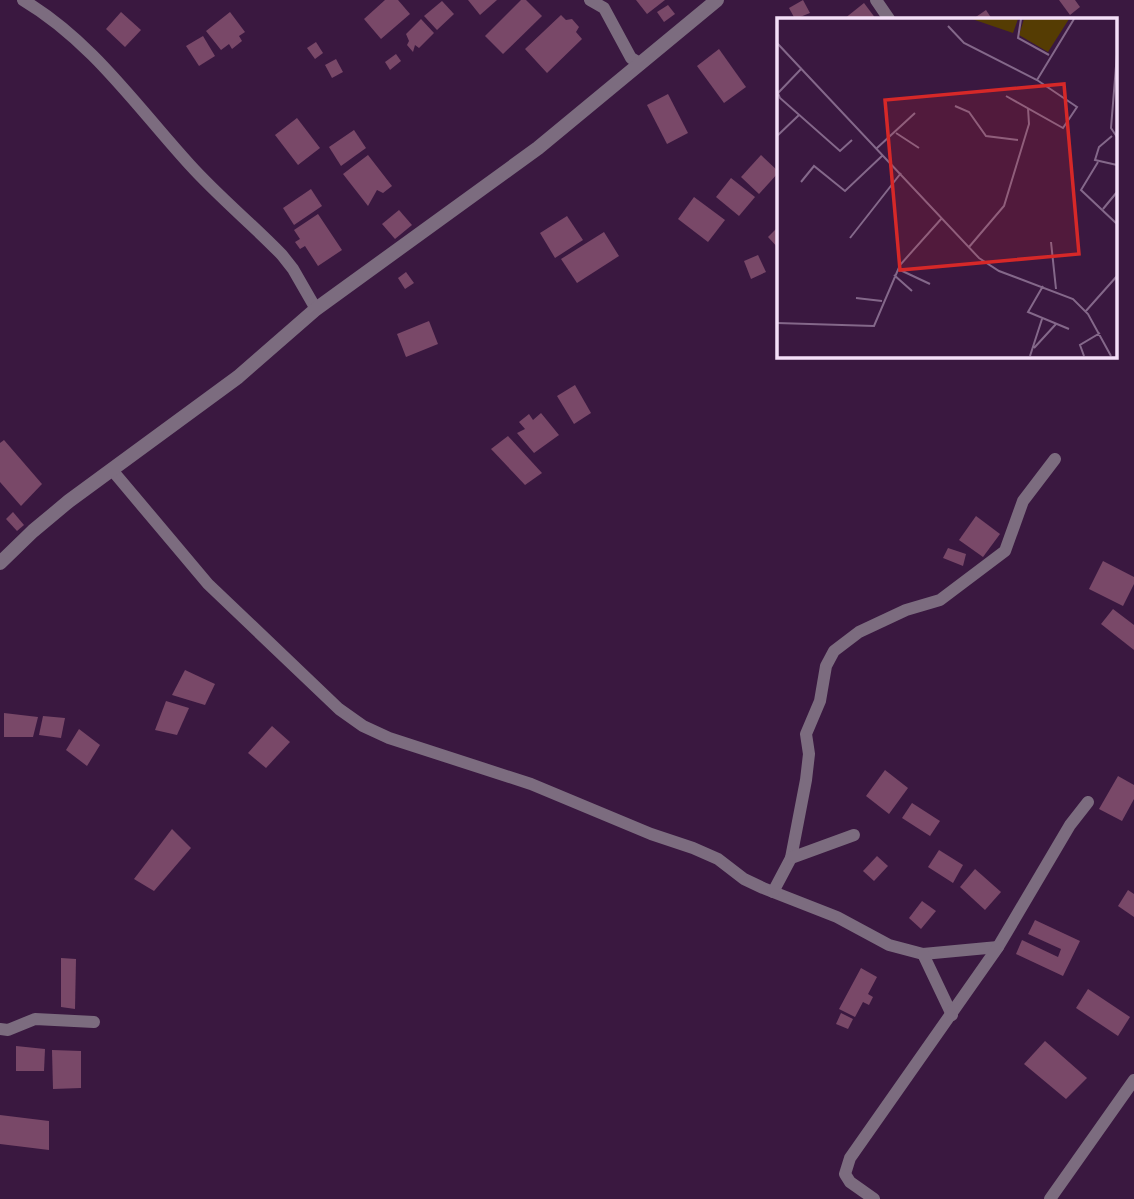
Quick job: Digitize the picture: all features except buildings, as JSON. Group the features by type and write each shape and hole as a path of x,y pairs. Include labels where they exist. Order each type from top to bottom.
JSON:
{"street":[{"path":"23,0 70,34 103,65 191,166 282,255 316,309"},
{"path":"590,0 604,8 631,58 640,64"},
{"path":"0,564 33,531 238,377 316,309 481,191 717,0"},
{"path":"876,0 888,18"},
{"path":"773,892 791,858 808,767 806,734 820,701 825,666 834,651 859,632 906,610 940,600 1005,551 1023,501 1055,459"},
{"path":"112,470 208,584 339,709 363,726 389,738 531,784 651,834 693,848 718,859 744,879 837,917 889,945 923,954 998,947"},
{"path":"874,1199 850,1182 845,1174 845,1166 998,947 1070,825 1088,802"},
{"path":"791,858 854,835"},
{"path":"923,954 952,1015"},
{"path":"0,1029 8,1030 35,1020 94,1022"},
{"path":"1050,1199 1134,1080"}]}
